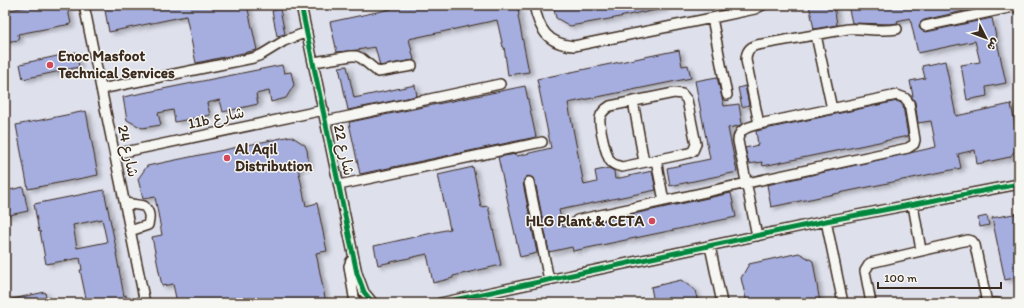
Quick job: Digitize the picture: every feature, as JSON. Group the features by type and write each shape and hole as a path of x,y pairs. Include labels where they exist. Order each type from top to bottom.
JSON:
{"street":[{"name":"شارع 24","path":"84,5 145,303"},
{"name":"شارع 22","path":"302,5 359,280 370,301"},
{"path":"534,5 538,22 544,32 558,43 574,46 755,9 763,5"},
{"path":"925,26 1018,7"},
{"path":"712,18 727,95"},
{"path":"759,124 746,60 748,50 757,45 855,29 883,31 897,29"},
{"path":"101,88 253,58 261,55 284,41 307,32"},
{"path":"816,35 832,109"},
{"path":"314,62 351,56 361,58 378,72 412,66"},
{"path":"326,121 500,84"},
{"path":"676,93 684,96 687,100 696,144 689,153 656,160 622,167 612,163 608,158 600,121 601,114 606,108 676,93"},
{"path":"577,220 746,183 908,148 915,142 915,138 909,103 903,96 897,95 759,124 745,128 740,132 738,138 746,183 757,236"},
{"path":"633,101 644,162"},
{"name":"11b شارع","path":"115,154 324,110"},
{"path":"339,185 542,142"},
{"path":"656,160 664,201"},
{"path":"529,182 549,280"},
{"path":"440,303 826,221 1017,185"},
{"path":"125,203 144,206 150,217 148,225 130,231"},
{"path":"913,205 921,250"},
{"path":"826,221 843,303"},
{"path":"871,303 865,271 867,265 872,261 965,240 972,241 976,247 987,303"},
{"path":"710,246 722,303"},
{"path":"354,258 349,266 355,303"},
{"path":"486,293 488,303"}],"shaded area":[{"path":"5,5 1019,5 1019,303 5,303"}],"building":[{"path":"36,5 67,5 71,24 18,34 19,40 5,42 5,11"},
{"path":"104,5 247,5 257,50 196,63 186,16 109,32"},
{"path":"390,5 517,5 529,72 508,75 504,47 497,20 409,39 414,60 380,66 375,47 337,52 330,22 391,9"},
{"path":"553,5 664,5 665,8 570,26 556,18"},
{"path":"809,5 834,5 837,25 814,29"},
{"path":"848,5 990,5 924,20 921,22 919,27 921,30 926,32 992,18 1006,83 986,87 987,96 967,100 961,65 980,62 975,41 918,53 910,18 897,21 898,23 890,24 852,23"},
{"path":"280,9 285,34 277,36 272,11"},
{"path":"679,50 682,66 688,65 691,78 568,103 584,185 597,182 595,171 609,168 614,171 615,179 652,171 656,190 559,210 563,227 574,225 578,226 731,193 736,217 573,251 572,247 549,252 535,181 533,178 528,176 525,178 523,183 537,253 520,257 498,157 516,154 517,156 551,148 537,79"},
{"name":"Enoc Masfoot Technical Services","path":"76,52 79,67 23,79 20,64"},
{"path":"945,61 956,116 1011,104 1019,145 1010,157 977,164 975,150 958,154 961,168 771,207 767,185 936,147 931,121 918,123 915,102 911,96 913,96 910,81 925,78 922,66"},
{"path":"282,65 284,73 291,72 294,85 286,98 271,102 269,91 256,94 258,104 223,112 220,100 207,103 210,115 175,122 173,110 158,113 161,125 142,128 127,120 123,97"},
{"path":"347,66 354,98 415,85 417,96 348,110 339,67"},
{"path":"717,77 724,106 739,104 742,124 728,128 737,172 670,186 667,168 710,159 695,81"},
{"path":"525,86 536,137 360,174 350,122"},
{"path":"745,86 749,105 742,107 738,88"},
{"path":"897,101 903,106 908,136 763,166 762,162 749,164 745,148 758,145 756,131"},
{"path":"86,111 98,175 28,189 16,125"},
{"path":"291,136 305,145 307,150 309,165 298,168 306,206 317,203 327,251 316,253 326,303 177,303 173,284 162,286 152,237 162,235 155,197 143,199 138,179 147,166"},
{"path":"473,167 481,207 488,206 501,265 453,276 453,278 433,283 427,254 378,265 374,246 450,229 438,175"},
{"path":"23,187 28,211 5,216 5,191"},
{"path":"104,190 124,296 126,295 127,303 87,303 80,270 82,270 80,258 46,264 34,204","holes":["102,219 107,242 77,248 73,225"]},
{"path":"1019,213 1019,277 1005,280 992,218"},
{"path":"987,216 989,225 980,227 978,218"},
{"path":"799,253 813,261 820,303 747,303 741,278 749,264"},
{"path":"681,280 695,290 698,303 654,303 651,287"},
{"path":"45,292 47,303 8,303 8,300"}],"cycle path":[{"path":"301,5 357,273 364,292 373,303"},
{"path":"440,303 826,221 1019,184"}],"place":[{"name":"Enoc Masfoot Technical Services","path":"50,65"},
{"name":"Al Aqil Distribution","path":"227,158"},
{"name":"HLG Plant & CETA","path":"652,221"}]}
